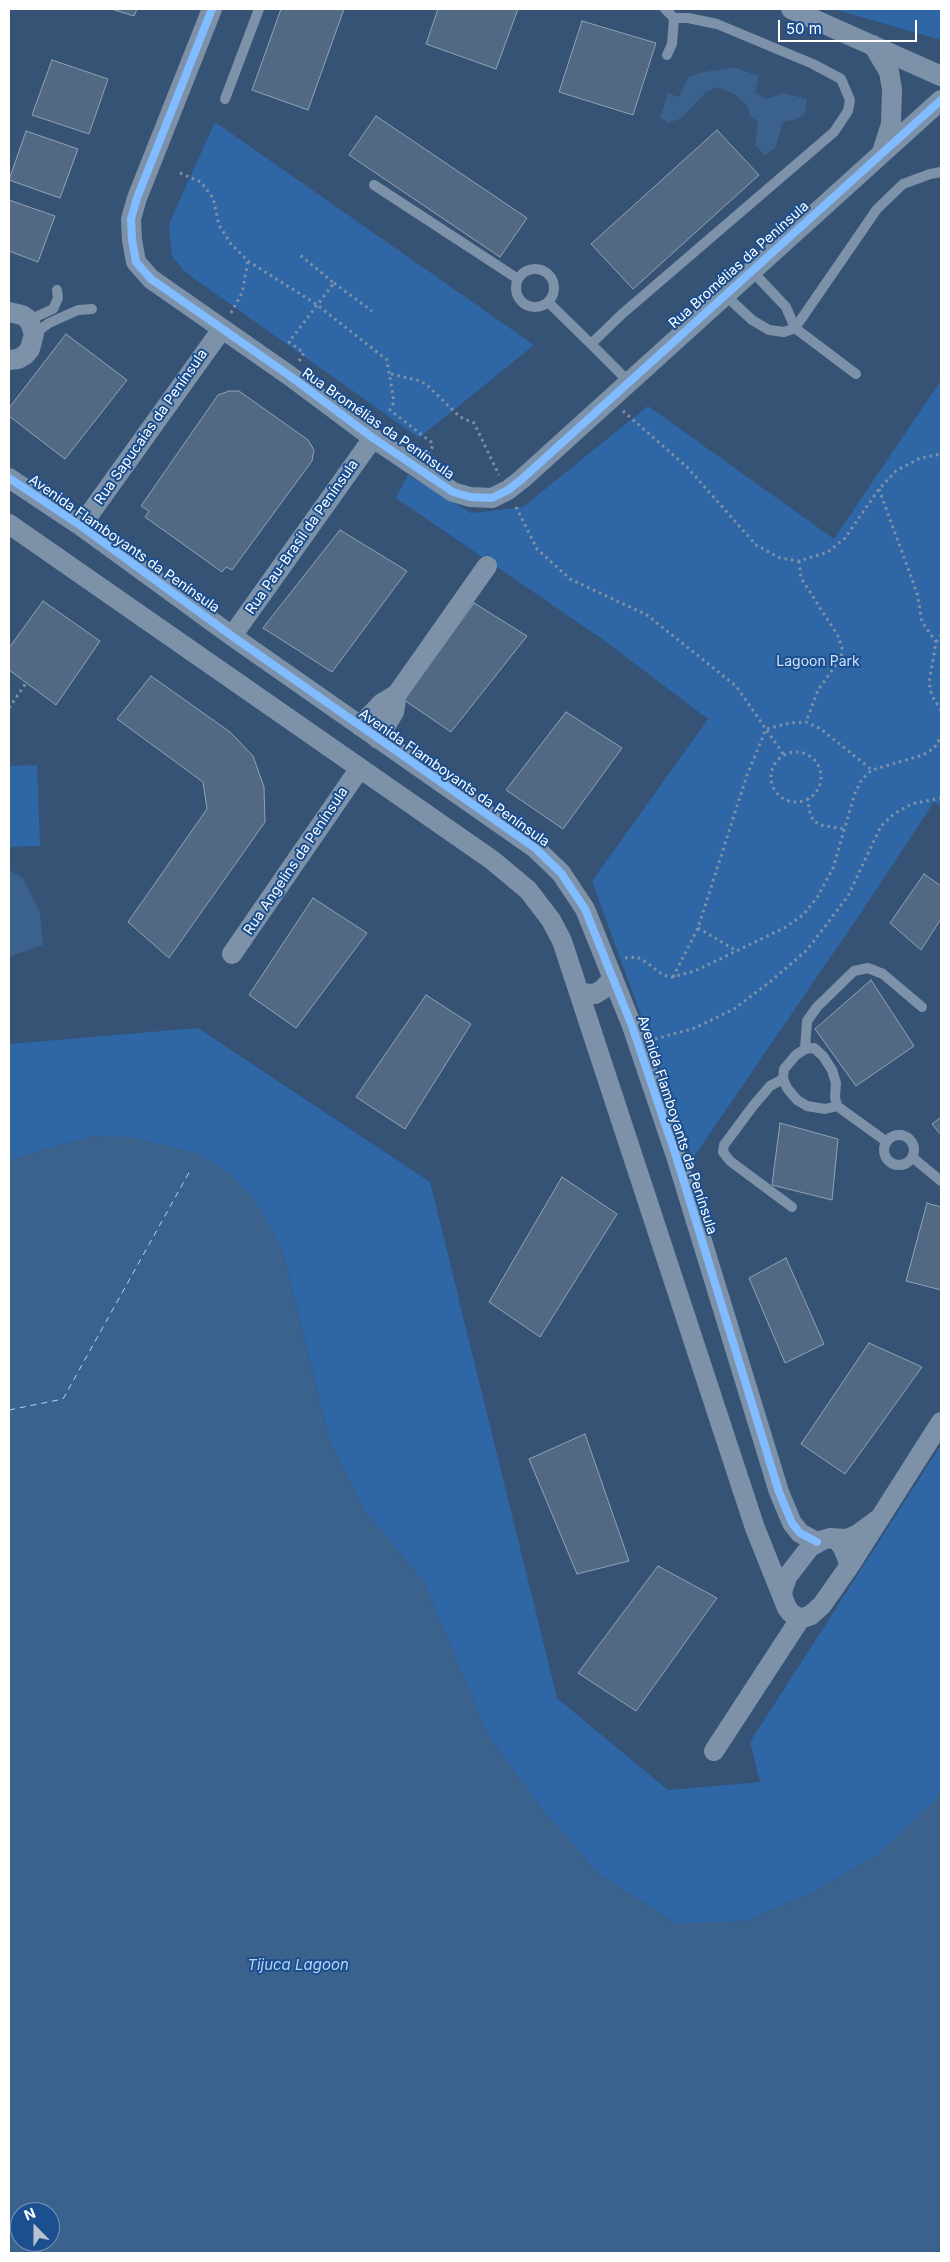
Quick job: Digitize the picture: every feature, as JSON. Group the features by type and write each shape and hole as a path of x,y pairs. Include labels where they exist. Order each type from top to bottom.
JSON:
{"street":[{"name":"Rua Bromélias da Península","path":"212,9 137,198 132,218 132,240 136,262 151,279 290,376 372,438 453,492 470,497 492,498 508,490 941,100"},
{"path":"791,9 941,76"},
{"name":"Rua Bromélias da Península","path":"873,45 889,72 892,88 891,124 881,154"},
{"path":"9,312 22,315 31,327 30,349 17,357 9,378"},
{"name":"Rua Sapucaias da Península","path":"81,526 222,329"},
{"name":"Rua Pau-Brasil da Península","path":"232,636 372,438"},
{"name":"Avenida Flamboyants da Península","path":"9,478 81,526 232,636 542,854 561,873 585,909 638,1044 676,1156 779,1492 792,1524 800,1533 823,1540 838,1541 844,1548 850,1565"},
{"path":"9,524 492,860 528,890 552,920 562,941 755,1528 783,1598 791,1613 800,1619"},
{"path":"360,726 382,703 396,694 487,566"},
{"path":"378,738 394,712 396,694"},
{"name":"Rua Angelins da Península","path":"232,954 360,768"},
{"path":"579,994 595,994 603,989 610,972"},
{"path":"714,1751 800,1619 811,1615 822,1605 850,1565 941,1422"},
{"path":"783,1598 787,1577 810,1547 823,1540 847,1539 858,1534 877,1520"}],"lane":[{"path":"225,99 259,9"},
{"path":"591,344 622,314 834,132 849,105 850,100 841,79 813,64 717,24 688,18 674,18 665,9"},
{"path":"667,55 672,44 674,18"},
{"path":"725,295 752,320 769,330 784,332 795,328 877,209 903,184 941,172"},
{"path":"374,185 518,279"},
{"path":"536,268 550,275 555,289 548,302 534,307 521,301 516,287 522,273 536,268"},
{"path":"752,271 786,307 795,328 856,374"},
{"path":"31,327 53,309 58,298 57,290"},
{"path":"548,302 629,382"},
{"path":"31,327 48,323 78,310 92,309"},
{"path":"805,1049 806,1021 817,1006 854,971 868,968 883,974 922,1007"},
{"path":"837,1106 825,1109 807,1106 797,1100 787,1088 783,1079 784,1069 796,1055 805,1049 814,1048 823,1056 832,1070 836,1083 835,1097 837,1106 887,1142"},
{"path":"783,1079 770,1086 753,1106 724,1145 724,1152 730,1161 792,1207"},
{"path":"898,1135 910,1139 914,1151 912,1158 901,1164 889,1161 885,1148 887,1142 898,1135"},
{"path":"912,1158 941,1181"}],"path":[{"path":"180,173 201,182 213,198 219,225 231,244 248,261 316,304 387,360 394,402 390,410 428,439 433,446 419,469"},
{"path":"300,256 372,311"},
{"path":"222,329 242,293 248,261"},
{"path":"290,376 304,353 289,342 316,304 334,283"},
{"path":"390,374 426,384 460,417 474,423 537,549 570,579 647,615 736,686 784,755"},
{"path":"609,399 687,468 756,545 780,558 799,561 828,552 845,538 879,489 896,471 920,458 941,454"},
{"path":"879,489 918,593 922,622 936,642"},
{"path":"799,561 801,578 838,636 842,648 841,658 818,690 806,722"},
{"path":"941,635 936,642 929,682 932,696 941,710"},
{"path":"9,707 26,683"},
{"path":"766,730 790,723 806,722 821,729 872,770"},
{"path":"672,977 698,928 747,775 766,730"},
{"path":"610,972 629,957 637,957 663,975 672,977 695,972 786,927 804,914 818,896 833,868 855,793 862,779 872,770 923,755 934,748 941,739"},
{"path":"791,752 806,754 818,764 821,779 819,787 808,798 793,801 779,795 774,789 772,782 773,766 784,755 791,752"},
{"path":"808,798 809,810 813,820 820,825 844,829"},
{"path":"638,1044 695,1028 734,1009 772,981 807,950 848,896 881,826 894,814 911,804 941,798"},
{"path":"698,928 736,951"}],"green space":[{"path":"833,9 941,9 941,40"},
{"path":"215,122 534,345 419,438 185,272 172,256 169,224"},
{"name":"Lagoon Park","path":"941,380 941,807 934,802 860,914 693,1158 592,881 708,719 602,639 396,498 408,475 471,513 523,507 648,406 834,539"},
{"path":"37,765 40,846 9,847 9,766"},
{"path":"198,1028 430,1182 557,1698 668,1790 760,1782 750,1742 941,1445 941,1794 880,1853 813,1892 746,1921 677,1924 599,1874 542,1809 488,1735 424,1582 365,1511 329,1438 282,1249 92,1136 9,1160 9,1044"}],"water":[{"path":"734,67 759,76 755,93 767,99 783,93 807,99 805,114 794,120 783,122 775,148 765,155 755,145 758,122 750,116 747,106 734,94 717,87 706,92 682,118 668,123 660,117 668,93 679,97 688,77 699,73"},
{"path":"9,870 23,878 40,912 43,945 9,957"},
{"name":"Tijuca Lagoon","path":"92,1136 131,1137 197,1153 229,1173 255,1200 282,1249 329,1438 365,1511 424,1582 488,1735 542,1809 599,1874 677,1924 746,1921 813,1892 880,1853 941,1794 941,2253 9,2253 9,1160"}],"building":[{"path":"111,9 137,9 134,16"},
{"path":"281,9 344,9 308,110 252,90"},
{"path":"438,9 518,9 496,69 426,44"},
{"path":"582,21 656,43 633,115 559,92"},
{"path":"52,60 108,79 89,134 32,115"},
{"path":"376,116 527,218 500,257 349,155"},
{"path":"717,130 759,175 633,289 591,244"},
{"path":"26,131 78,149 60,198 9,180"},
{"path":"9,200 55,216 38,262 9,251"},
{"path":"66,334 127,380 65,459 9,416 9,408"},
{"path":"229,391 239,391 308,440 314,450 312,461 232,570 226,567 222,572 145,517 149,511 141,506 218,395"},
{"path":"340,530 407,571 332,672 263,628"},
{"path":"43,601 100,641 56,705 9,670 9,648"},
{"path":"474,603 527,636 451,732 404,700"},
{"path":"151,676 230,732 253,756 264,787 265,822 169,958 128,922 207,809 203,782 117,719"},
{"path":"566,712 622,748 563,829 506,790"},
{"path":"924,874 941,886 941,919 921,950 890,923"},
{"path":"313,898 367,933 296,1028 249,995"},
{"path":"871,980 914,1046 856,1086 815,1029"},
{"path":"426,995 471,1024 405,1129 356,1097"},
{"path":"941,1117 941,1135 932,1124"},
{"path":"780,1123 838,1139 832,1200 772,1185"},
{"path":"562,1177 617,1214 540,1337 489,1302"},
{"path":"927,1203 941,1207 941,1290 906,1281"},
{"path":"786,1258 824,1344 785,1363 749,1278"},
{"path":"869,1343 922,1367 845,1474 801,1444"},
{"path":"585,1434 629,1561 577,1574 529,1459"},
{"path":"658,1566 717,1598 636,1711 578,1673"}],"ferry route":[{"path":"9,1410 63,1399 191,1169"}],"cycle path":[{"path":"212,9 137,198 131,219 136,262 151,279 290,376 373,438 453,492 470,497 492,498 508,490 522,479 941,100"},
{"path":"9,478 81,526 232,636 535,848 561,873 585,909 632,1026 676,1156 779,1492 792,1523 800,1533 817,1542"}]}
